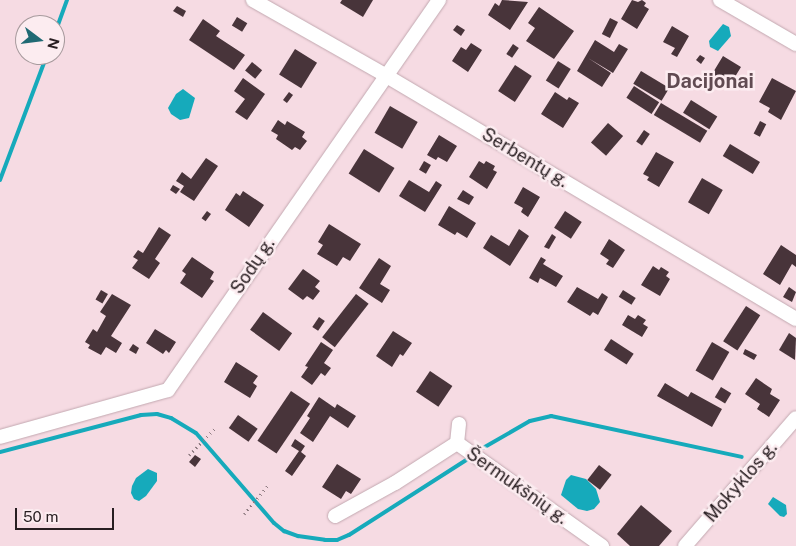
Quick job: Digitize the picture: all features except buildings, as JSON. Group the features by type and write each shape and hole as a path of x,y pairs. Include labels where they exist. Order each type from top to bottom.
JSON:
{"street":[{"name":"Serbentų g.","path":"253,0 386,75 796,319"},
{"name":"Sodų g.","path":"0,437 168,390 439,0"},
{"path":"720,0 796,44"},
{"name":"Mokyklos g.","path":"693,543 796,418"},
{"name":"Šermukšnių g.","path":"457,443 458,424"},
{"name":"Šermukšnių g.","path":"335,516 380,492 457,443"},
{"name":"Šermukšnių g.","path":"457,443 602,546"}],"path":[{"path":"188,455 216,427"},
{"path":"244,514 261,491 269,484"}],"water":[{"path":"723,24 729,27 731,36 718,51 710,47 709,41"},
{"path":"183,89 195,98 189,118 180,120 171,114 168,108 176,94"},
{"path":"148,469 157,473 157,481 146,496 139,501 134,499 131,493 132,486 136,478"},
{"path":"571,475 586,479 596,489 600,502 594,509 587,511 578,509 561,495 566,480"},
{"path":"773,497 786,505 787,514 784,517 780,516 768,504"}],"waterway":[{"path":"62,15 67,0"},
{"path":"0,180 43,65"},
{"path":"0,452 141,415 157,414 171,418 196,433 274,523 284,531 298,536 325,540 337,540 349,535 468,459"},
{"path":"483,448 530,421 551,416 742,457"}],"district":[{"name":"Dacijonai","path":"710,81"}]}
